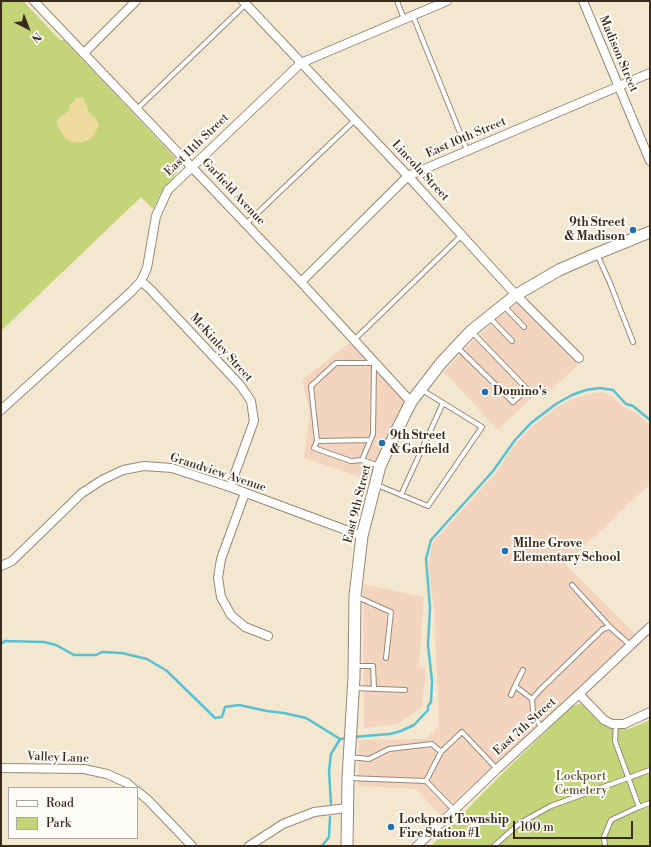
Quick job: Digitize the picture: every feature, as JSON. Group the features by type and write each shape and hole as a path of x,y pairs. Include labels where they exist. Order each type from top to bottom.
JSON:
{"main road":[{"name":"East 9th Street","path":"346,846 354,666 355,596 362,536 374,484 380,466 411,402 441,363 456,347 471,332 516,295 559,270 650,232"}],"street":[{"name":"Garfield Avenue","path":"34,1 301,282 411,402"},
{"path":"84,53 136,1"},
{"name":"East 11th Street","path":"1,410 99,322 141,281 147,268 155,222 168,190 301,62 447,1"},
{"name":"Madison Street","path":"583,1 650,161"},
{"name":"Lincoln Street","path":"244,2 408,176 516,295 579,358"},
{"name":"East 10th Street","path":"301,282 408,176 650,73"},
{"name":"McKinley Street","path":"141,281 240,385 251,401 254,420 230,487"},
{"name":"Grandview Avenue","path":"1,566 12,561 82,493 102,480 123,470 144,466 172,468 230,487 362,536"},
{"path":"245,493 221,559 218,578 220,597 231,615 245,627 268,636"},
{"name":"East 7th Street","path":"417,846 497,769 580,694 650,626"},
{"path":"580,694 604,720 612,724 624,724 650,712"},
{"name":"Valley Lane","path":"1,768 84,769 107,774 132,787"},
{"path":"138,792 148,800 192,846"},
{"path":"249,846 284,824 314,812 347,808"}],"lane":[{"path":"397,1 404,19"},
{"path":"137,109 244,2"},
{"path":"413,15 467,150"},
{"path":"246,224 355,120"},
{"path":"353,340 462,235"},
{"path":"597,254 633,342"},
{"path":"504,305 524,327"},
{"path":"489,317 512,341"},
{"path":"456,347 513,402 527,389 471,332"},
{"path":"362,460 372,434 374,363 336,363 310,386 317,441 314,448 351,461 362,460 380,466"},
{"path":"374,484 428,506 482,427 421,390"},
{"path":"401,495 443,403"},
{"path":"317,441 370,440"},
{"path":"572,585 610,627 630,645"},
{"path":"355,596 391,612 386,658"},
{"path":"541,729 533,711 532,699 602,629 610,627"},
{"path":"354,666 374,666 374,689"},
{"path":"511,695 523,670"},
{"path":"515,686 532,699"},
{"path":"353,688 405,690"},
{"path":"616,724 615,741 639,808"},
{"path":"426,781 440,752 462,732 497,769"},
{"path":"349,757 369,759 389,749 432,744 440,752"},
{"path":"494,846 520,823 551,806 650,770"},
{"path":"348,778 426,781 454,810"},
{"path":"605,846 604,837 611,820 650,803"}],"shaded area":[{"path":"525,298 584,360 547,393 542,388 498,430 444,372 468,346 494,322"},
{"path":"352,341 408,404 373,481 304,458 310,414 302,380"},
{"name":"Milne Grove Elementary School","path":"602,392 611,395 623,407 634,411 650,425 650,484 565,564 636,635 443,818 416,789 358,786 359,740 426,739 439,726 434,607 430,583 429,561 433,542 495,474 515,444 531,427 558,406 580,396"},
{"path":"363,584 424,597 419,667 426,668 422,707 398,724 364,728"}],"green space":[{"path":"1,1 23,1 60,40 64,40 177,160 180,167 161,193 153,209 141,197 1,331"},
{"name":"Lockport Cemetery","path":"579,704 583,705 599,722 609,728 629,729 650,720 650,846 431,846 572,706"}],"sand":[{"path":"75,98 84,98 88,112 96,119 99,125 94,135 89,140 80,143 72,142 65,138 57,125 57,120 69,110 70,104 75,101"}],"waterway":[{"path":"353,737 390,734 401,731 414,725 428,710 428,706 431,702 432,681 428,645 430,608 426,559 431,540 493,471 515,440 531,423 556,404 572,395 586,390 600,388 613,390 626,404 633,406 650,420"},
{"path":"1,644 5,641 44,642 56,645 74,655 96,655 102,652 122,653 147,659 167,671 215,718 222,717 225,707 239,705 306,718 340,739 348,738"},
{"path":"331,804 329,771 331,754 340,739"},
{"path":"322,846 329,837 330,817"}],"place":[{"name":"9th Street & Madison","path":"633,230"},
{"name":"Domino's","path":"485,392"},
{"name":"9th Street & Garfield","path":"382,443"},
{"name":"Milne Grove Elementary School","path":"505,551"},
{"name":"Lockport Township Fire Station #1","path":"391,827"}]}
